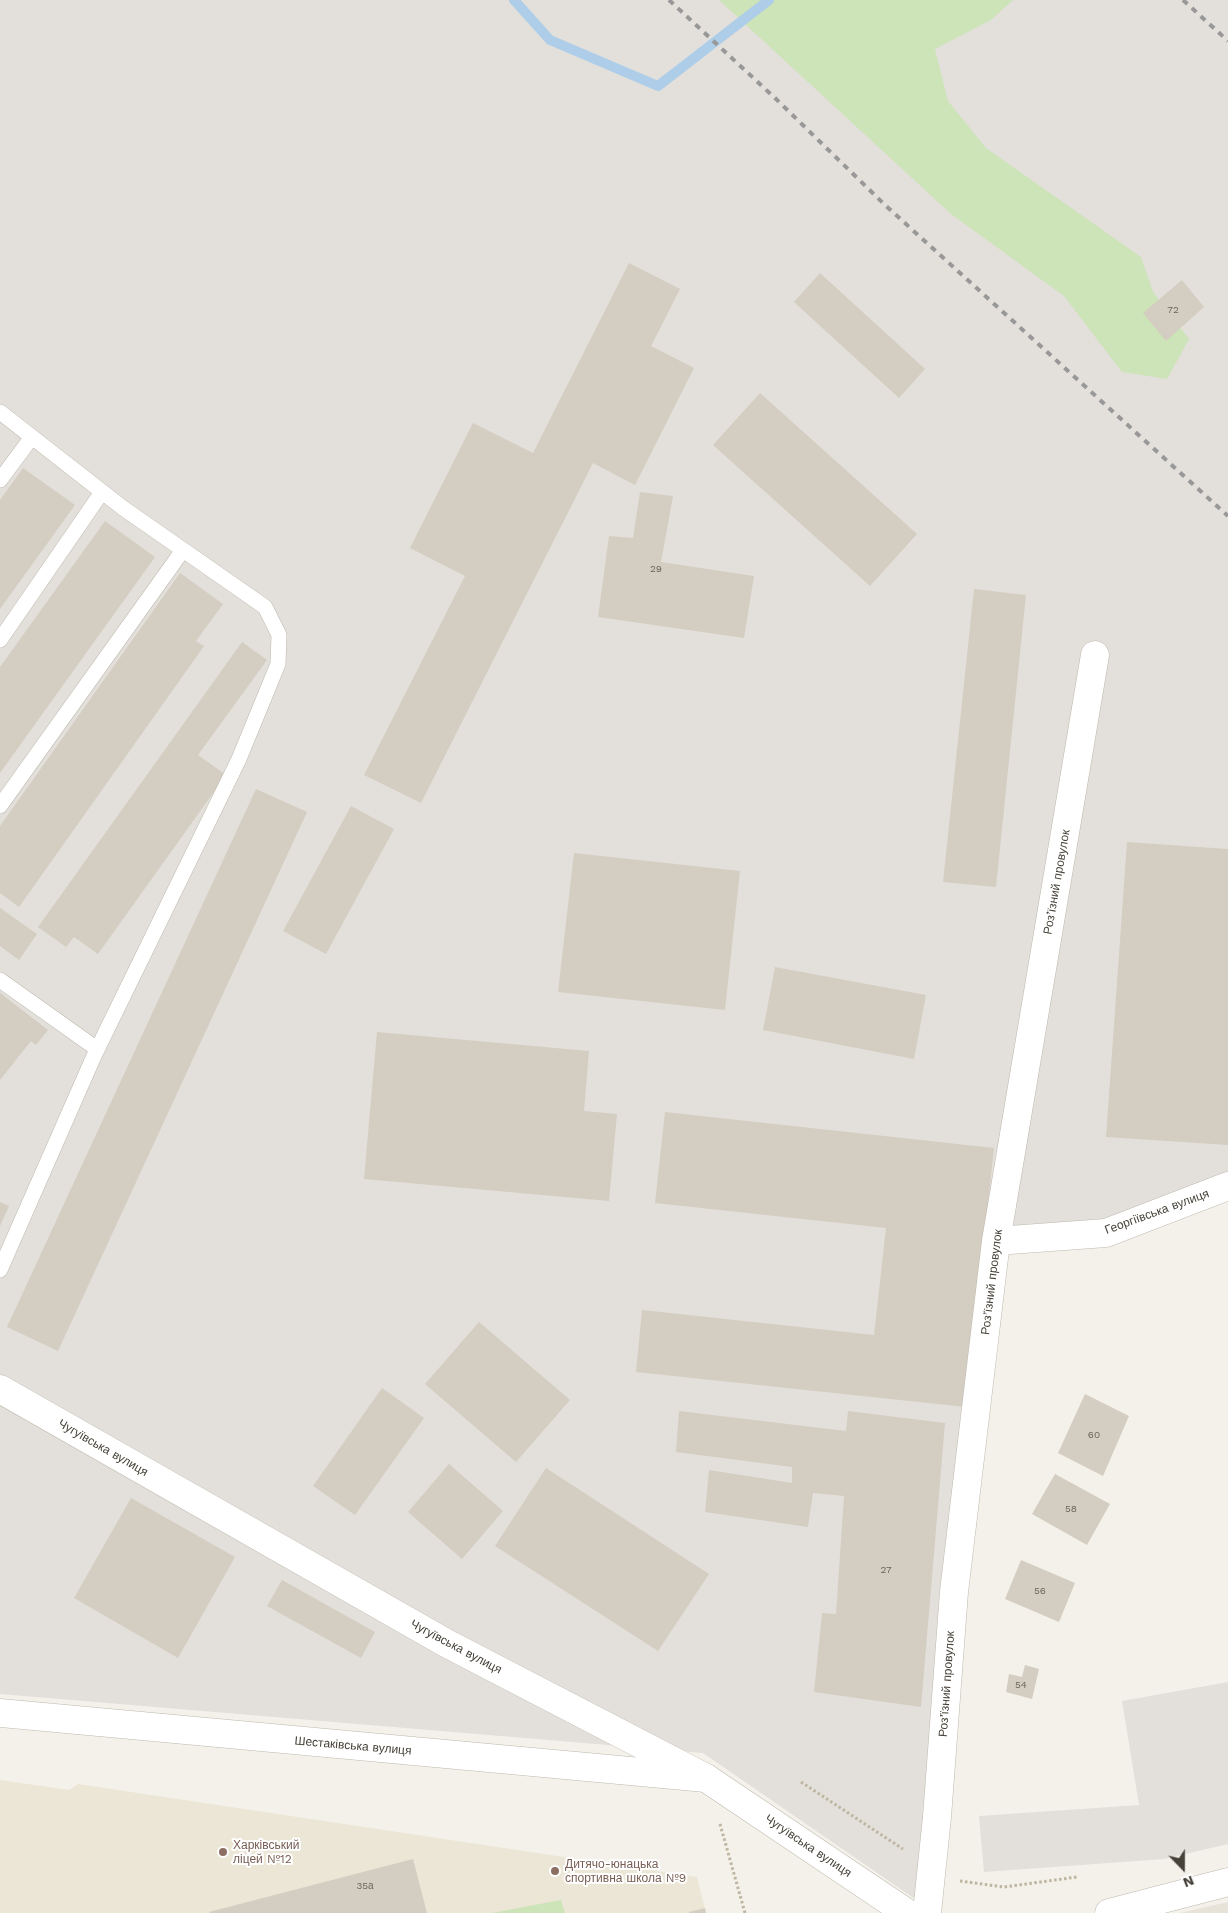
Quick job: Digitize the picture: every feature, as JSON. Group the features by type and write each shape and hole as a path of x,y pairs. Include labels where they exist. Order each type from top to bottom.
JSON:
{"street":[{"name":"Роз’їзний провулок","path":"927,1913 937,1817 954,1592 996,1241 1095,656"},
{"name":"Георгіївська вулиця","path":"996,1241 1106,1233 1228,1186"},
{"name":"Чугуївська вулиця","path":"0,1389 446,1643 706,1778 906,1913"},
{"name":"Шестаківська вулиця","path":"0,1713 706,1778"},
{"path":"1109,1913 1149,1908 1228,1882"}],"lane":[{"path":"0,412 102,492 265,607 279,635 278,664 239,760 97,1049 0,1270"},
{"path":"0,480 32,437"},
{"path":"0,640 102,492"},
{"path":"0,806 183,550"},
{"path":"0,980 97,1049"}],"path":[{"path":"719,1823 745,1913"}],"shaded area":[{"path":"0,0 1228,0 1228,1184 1161,1212 996,1241 915,1899 703,1753 0,1694"},
{"path":"1228,1682 1228,1844 1164,1859 984,1872 979,1816 1139,1805 1122,1701"},
{"name":"Харківський ліцей №12","path":"0,1780 69,1790 78,1784 697,1877 706,1913 0,1913"},
{"path":"1228,1902 1228,1913 1180,1913"}],"green space":[{"path":"719,0 1013,0 991,20 935,49 948,101 986,148 1141,257 1153,292 1189,339 1167,379 1122,372 1064,296 951,214"},
{"path":"561,1900 565,1913 492,1913"}],"building":[{"path":"629,263 680,289 651,346 694,368 635,485 593,463 421,803 364,775 465,576 410,548 473,423 533,453"},
{"path":"820,273 925,369 899,398 794,302"},
{"path":"1182,280 1204,307 1166,341 1143,313"},
{"path":"760,393 917,534 870,586 713,445"},
{"path":"23,468 75,505 0,609 0,500"},
{"path":"640,492 673,496 661,562 754,576 744,638 598,617 609,536 633,538"},
{"path":"105,521 155,557 0,773 0,667"},
{"path":"180,573 223,604 196,641 204,646 19,907 0,893 0,826"},
{"path":"974,589 1026,595 996,887 943,882"},
{"path":"242,642 267,660 198,755 226,775 98,954 74,937 66,947 38,927"},
{"path":"256,789 307,812 58,1351 7,1327"},
{"path":"351,806 394,829 326,954 283,931"},
{"path":"1127,842 1228,849 1228,1145 1106,1137"},
{"path":"574,853 740,871 725,1010 558,992"},
{"path":"0,908 37,934 19,960 0,946"},
{"path":"775,967 926,995 914,1059 763,1030"},
{"path":"0,993 48,1030 36,1045 31,1041 0,1080"},
{"path":"377,1032 589,1051 584,1111 617,1114 609,1201 364,1179"},
{"path":"665,1112 994,1148 966,1407 636,1372 642,1310 874,1335 886,1228 655,1203"},
{"path":"0,1202 9,1206 0,1226"},
{"path":"479,1322 570,1400 516,1462 425,1384"},
{"path":"382,1388 424,1418 355,1515 313,1486"},
{"path":"1085,1394 1129,1416 1103,1476 1058,1453"},
{"path":"679,1411 846,1431 848,1411 945,1423 921,1707 814,1692 822,1613 836,1614 844,1496 813,1493 808,1527 705,1512 709,1470 792,1483 792,1467 676,1452"},
{"path":"449,1464 503,1511 462,1559 408,1512"},
{"path":"546,1468 709,1574 658,1651 495,1546"},
{"path":"1055,1474 1110,1504 1087,1545 1032,1514"},
{"path":"131,1498 235,1557 178,1658 74,1598"},
{"path":"1021,1560 1075,1583 1059,1622 1005,1599"},
{"path":"282,1580 375,1632 361,1658 267,1606"},
{"path":"1025,1665 1039,1669 1032,1699 1006,1692 1009,1674 1022,1677"},
{"path":"413,1859 427,1913 209,1912"},
{"path":"705,1908 706,1913 689,1913 689,1912"}],"waterway":[{"path":"514,0 550,40 658,86 769,0"}],"railway":[{"path":"669,0 775,98 885,205 1228,516"},
{"path":"1183,0 1228,41"}],"place":[{"name":"Харківський ліцей №12","path":"223,1852"},
{"name":"Дитячо-юнацька спортивна школа №9","path":"555,1871"}]}
